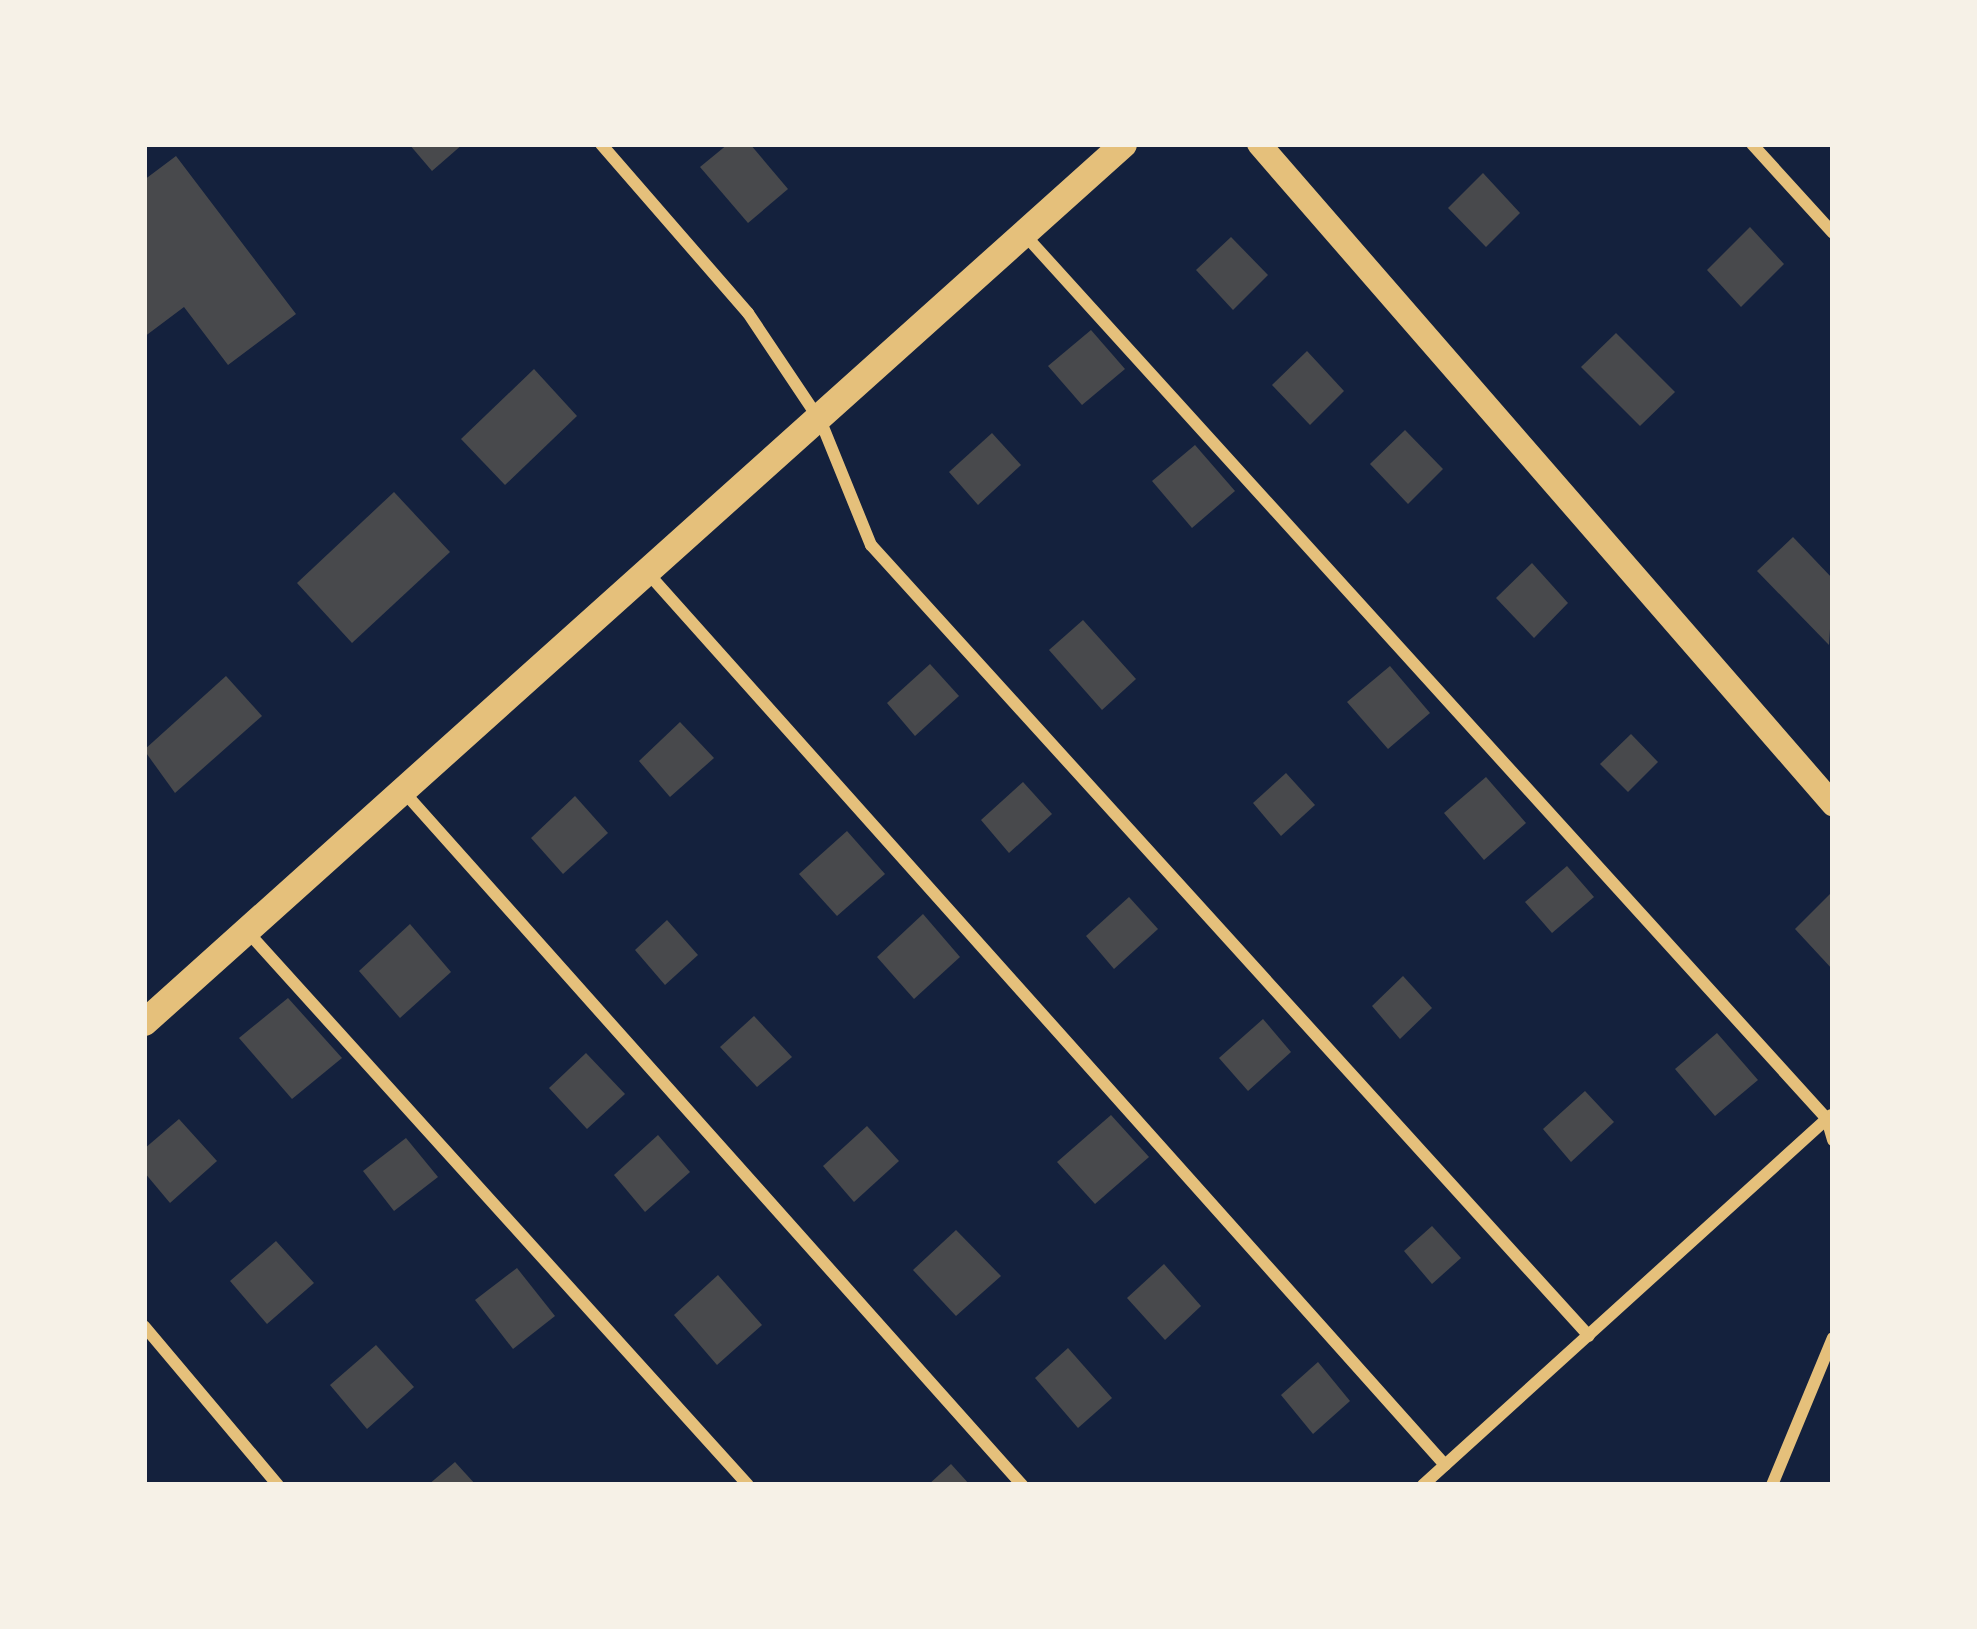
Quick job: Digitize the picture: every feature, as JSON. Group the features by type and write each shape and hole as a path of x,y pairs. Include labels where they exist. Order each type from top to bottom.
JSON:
{"main road":[{"path":"144,1022 244,927 404,792 646,571 821,422 1022,232 1123,144"},
{"path":"1259,144 1833,804"}],"street":[{"path":"601,144 748,313 821,422 871,545 944,632 1589,1336"},
{"path":"1752,144 1833,233"},
{"path":"1022,232 1830,1116 1833,1140"},
{"path":"646,571 1445,1466"},
{"path":"404,792 1022,1485"},
{"path":"244,927 748,1485"},
{"path":"1423,1485 1830,1116"},
{"path":"144,1326 278,1485"},
{"path":"1772,1485 1833,1338"}],"building":[{"path":"409,144 463,144 432,171"},
{"path":"728,144 750,144 788,189 748,223 700,167"},
{"path":"176,156 296,314 228,365 184,307 144,337 144,180"},
{"path":"1483,173 1520,213 1486,247 1448,208"},
{"path":"1750,227 1784,264 1741,307 1707,270"},
{"path":"1231,237 1268,275 1233,310 1196,270"},
{"path":"1091,330 1125,369 1082,405 1048,366"},
{"path":"1616,333 1675,392 1640,426 1581,367"},
{"path":"1307,351 1344,391 1310,425 1272,385"},
{"path":"534,369 577,416 505,485 461,439"},
{"path":"1405,430 1443,469 1408,504 1370,464"},
{"path":"992,433 1021,465 978,505 949,472"},
{"path":"1195,445 1235,491 1192,528 1152,481"},
{"path":"394,492 450,552 352,643 297,583"},
{"path":"1793,537 1833,579 1829,645 1757,571"},
{"path":"1532,563 1568,603 1534,638 1496,598"},
{"path":"1083,620 1136,679 1102,710 1049,650"},
{"path":"930,664 959,696 915,736 887,703"},
{"path":"1390,666 1430,713 1388,749 1347,702"},
{"path":"226,676 262,716 175,793 144,750"},
{"path":"680,722 714,758 670,797 639,761"},
{"path":"1631,734 1658,762 1628,792 1600,764"},
{"path":"1286,773 1315,805 1281,836 1253,803"},
{"path":"1486,777 1526,823 1484,860 1444,813"},
{"path":"1023,782 1052,814 1009,853 981,820"},
{"path":"575,796 608,833 563,874 531,838"},
{"path":"847,831 885,874 837,916 799,874"},
{"path":"1567,866 1594,897 1552,933 1525,902"},
{"path":"1830,894 1833,897 1833,970 1795,929"},
{"path":"1129,897 1158,929 1114,969 1086,936"},
{"path":"923,914 960,957 914,999 877,957"},
{"path":"667,920 698,955 665,985 635,950"},
{"path":"410,924 451,972 400,1018 359,971"},
{"path":"1403,976 1432,1008 1400,1039 1372,1006"},
{"path":"288,998 342,1058 292,1099 239,1038"},
{"path":"754,1016 792,1057 757,1087 720,1047"},
{"path":"1263,1019 1291,1052 1248,1091 1219,1058"},
{"path":"1717,1033 1758,1080 1715,1116 1675,1069"},
{"path":"586,1053 625,1094 587,1129 549,1088"},
{"path":"1585,1091 1614,1122 1571,1162 1543,1129"},
{"path":"1111,1115 1149,1157 1095,1204 1057,1162"},
{"path":"179,1119 217,1161 170,1203 144,1172 144,1149"},
{"path":"867,1126 899,1161 854,1202 823,1166"},
{"path":"658,1135 690,1172 645,1212 614,1175"},
{"path":"406,1138 438,1177 394,1211 363,1171"},
{"path":"1432,1226 1461,1258 1432,1284 1404,1251"},
{"path":"956,1230 1001,1276 956,1316 913,1270"},
{"path":"276,1241 314,1283 267,1324 230,1281"},
{"path":"1164,1264 1201,1306 1165,1340 1127,1298"},
{"path":"517,1268 555,1316 513,1349 475,1300"},
{"path":"718,1275 762,1325 717,1365 674,1315"},
{"path":"376,1345 414,1387 367,1429 330,1385"},
{"path":"1068,1348 1112,1398 1078,1428 1035,1378"},
{"path":"1318,1362 1350,1401 1313,1434 1281,1395"},
{"path":"455,1462 476,1485 428,1485"},
{"path":"951,1464 970,1485 928,1485"}]}
